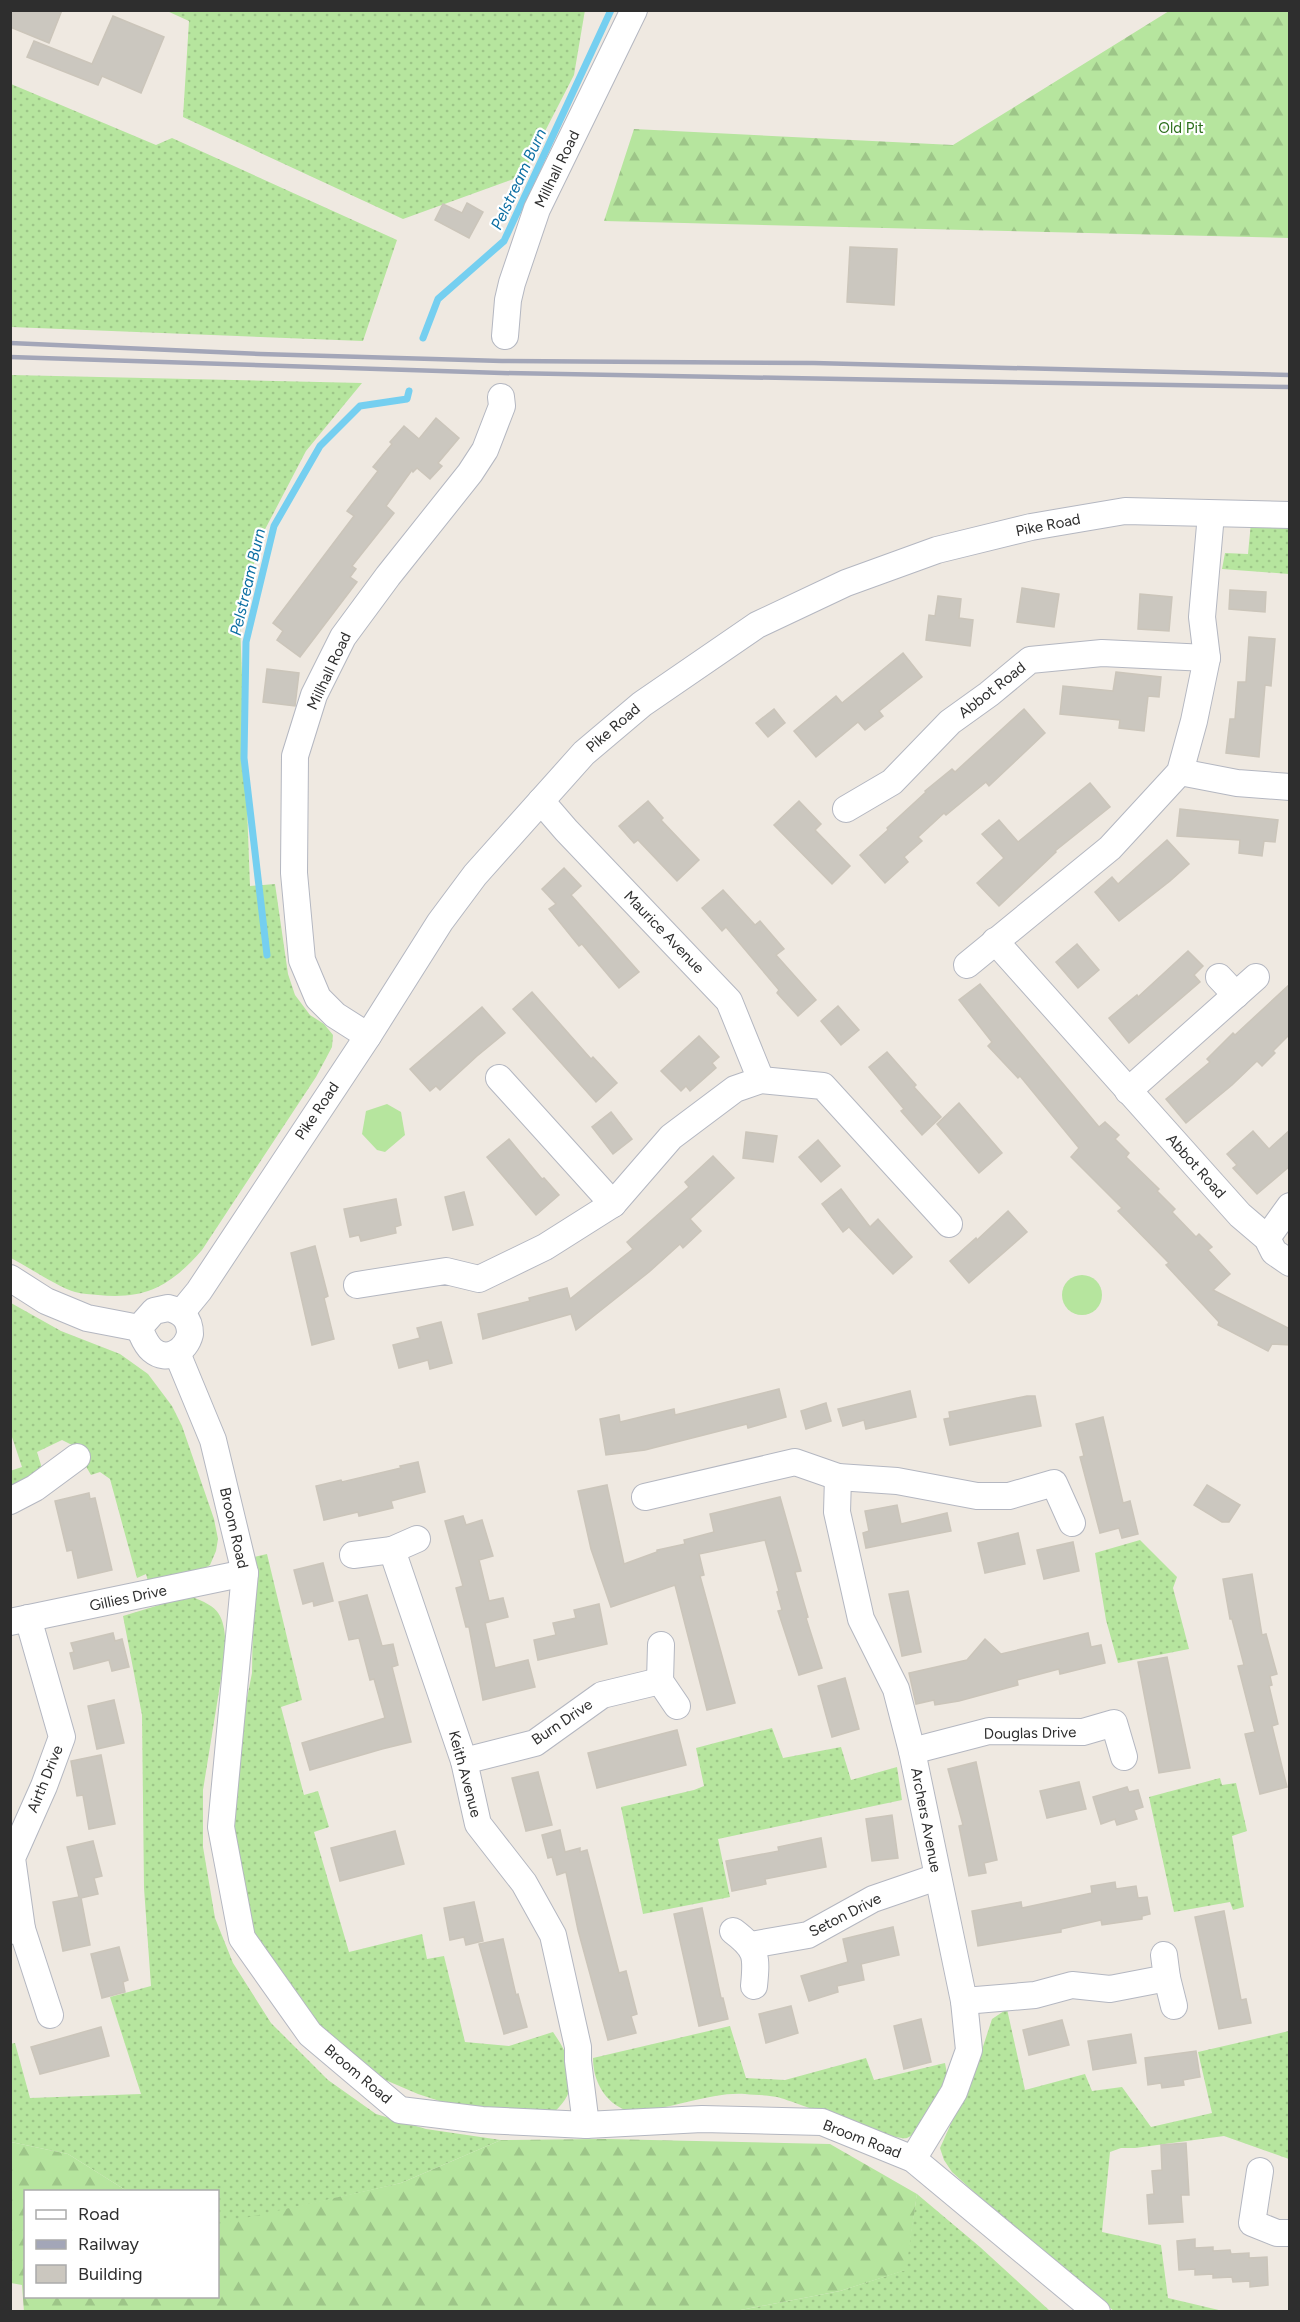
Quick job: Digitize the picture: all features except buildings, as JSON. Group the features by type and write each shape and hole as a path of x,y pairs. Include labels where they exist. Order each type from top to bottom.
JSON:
{"street":[{"name":"Millhall Road","path":"505,336 512,283 537,209 634,10"},
{"name":"Millhall Road","path":"368,1036 335,1015 318,998 302,960 294,873 295,756 314,696 343,637 470,473 485,450 502,406 501,397"},
{"name":"Pike Road","path":"181,1313 199,1291 368,1036 440,922 475,875 584,753 642,704 757,625 846,583 937,550 1031,527 1125,511 1290,515"},
{"path":"967,965 1110,848 1180,772 1194,721 1207,658 1203,617 1211,514"},
{"name":"Abbot Road","path":"846,809 892,782 950,722 1030,660 1102,653 1207,658"},
{"path":"1180,772 1237,783 1290,788"},
{"name":"Maurice Avenue","path":"541,801 729,1001 760,1080"},
{"name":"Abbot Road","path":"995,941 1240,1215 1267,1238 1274,1252 1290,1263"},
{"path":"1128,1091 1228,986 1256,977"},
{"path":"499,1078 613,1204"},
{"path":"357,1286 446,1271 479,1279 545,1247 613,1204 671,1137 735,1089 760,1080 823,1086 949,1224"},
{"path":"1267,1238 1290,1206"},
{"path":"10,1278 46,1301 87,1318 139,1328"},
{"path":"168,1308 181,1313 190,1326 190,1334 188,1342 177,1353 163,1355 156,1353 146,1343 139,1328 149,1316 168,1308"},
{"name":"Broom Road","path":"177,1353 213,1440 245,1573 221,1827 242,1938 310,2034 400,2110 482,2120 586,2125 702,2119 822,2122 913,2159 1097,2312"},
{"path":"10,1502 35,1488 77,1457"},
{"path":"645,1497 795,1462 838,1477 897,1482 977,1496 1009,1496 1054,1483 1072,1523"},
{"name":"Archers Avenue","path":"838,1477 837,1512 861,1619 896,1689 912,1750 964,2001 969,2050 954,2092 913,2159"},
{"path":"353,1555 392,1550 417,1539"},
{"name":"Keith Avenue","path":"392,1550 464,1761 478,1824 524,1884 553,1935 578,2047 586,2125"},
{"name":"Gillies Drive","path":"19,1620 245,1573"},
{"name":"Airth Drive","path":"19,1620 62,1737 44,1786 12,1858 16,1930 50,2015"},
{"path":"661,1645 660,1681 677,1706"},
{"name":"Burn Drive","path":"464,1761 535,1743 602,1695 660,1681"},
{"name":"Douglas Drive","path":"912,1750 989,1731 1083,1732 1114,1723 1124,1757"},
{"name":"Seton Drive","path":"753,1986 756,1964 742,1938 808,1935 873,1899 938,1877"},
{"path":"964,2001 1035,1995 1072,1985 1110,1989 1165,1966 1174,2006"},
{"path":"1260,2171 1252,2223 1278,2233 1290,2233"}],"green space":[{"path":"585,10 574,75 522,176 403,219 183,117 189,21 167,11"},
{"name":"Old Pit","path":"1169,11 1289,11 1289,238 604,221 634,129 953,145"},
{"path":"11,84 156,145 172,138 397,240 363,341 11,327"},
{"path":"11,375 362,383 306,451 260,539 240,623 250,886 275,884 288,974 295,995 310,1015 324,1024 333,1035 332,1047 316,1077 202,1250 180,1272 157,1288 131,1295 115,1296 75,1292 11,1258"},
{"path":"1251,522 1289,522 1289,574 1222,569 1225,553 1248,554"},
{"path":"387,1104 401,1112 405,1135 385,1152 377,1150 362,1134 366,1111"},
{"path":"1082,1275 1090,1276 1096,1281 1101,1287 1101,1303 1096,1309 1090,1314 1082,1315 1074,1314 1068,1309 1063,1303 1062,1295 1063,1287 1068,1281 1074,1276"},
{"path":"11,1303 61,1331 120,1354 148,1374 172,1406 182,1426 214,1519 218,1539 210,1565 198,1572 149,1585 146,1574 137,1578 110,1479 100,1472 91,1475 74,1446 62,1440 37,1452 41,1474 11,1490 10,1471 22,1467 11,1434"},
{"path":"1140,1540 1177,1577 1173,1588 1189,1649 1118,1663 1106,1620 1095,1553"},
{"path":"267,1554 302,1700 281,1707 304,1795 318,1791 329,1827 314,1832 349,1952 422,1934 427,1959 444,1956 465,2042 509,2046 553,2032 565,2053 571,2073 568,2093 563,2103 554,2112 467,2110 418,2094 383,2079 334,2047 257,1946 230,1831 240,1733 252,1673 254,1557"},
{"path":"189,1596 208,1604 222,1620 226,1648 203,1790 203,1847 215,1918 233,1963 271,2023 328,2080 376,2114 426,2129 501,2140 401,2183 219,2225 219,2190 125,2190 68,2154 11,2142 10,2044 15,2043 30,2098 141,2094 110,1997 151,1986 144,1888 142,1715 123,1616"},
{"path":"772,1728 783,1758 841,1747 851,1780 897,1767 902,1800 718,1839 730,1897 643,1914 621,1807 704,1786 696,1748"},
{"path":"1220,1778 1222,1785 1236,1783 1247,1831 1232,1836 1244,1907 1233,1910 1230,1902 1174,1912 1149,1797"},
{"path":"1007,2009 1025,2090 1085,2074 1092,2091 1122,2087 1151,2127 1212,2113 1198,2052 1289,2031 1289,2159 1224,2136 1121,2148 1110,2152 1102,2232 1161,2245 1168,2298 1223,2311 1114,2311 1008,2223 952,2172 940,2148 976,2068 992,2019"},
{"path":"730,2026 746,2078 785,2080 866,2058 874,2080 945,2063 948,2079 926,2121 907,2138 884,2134 788,2100 769,2096 720,2095 658,2108 628,2111 606,2097 598,2082 593,2058"},
{"path":"606,2139 830,2144 917,2194 906,2270 840,2291 730,2312 24,2312 22,2285 11,2283 11,2142 68,2154 125,2190 24,2190 24,2298 219,2298 219,2224 401,2183 501,2140"},
{"path":"917,2194 980,2247 1050,2311 730,2312 840,2291 905,2270"}],"waterway":[{"name":"Pelstream Burn","path":"423,338 438,299 504,241 611,10"},
{"name":"Pelstream Burn","path":"267,955 244,758 246,642 274,526 320,446 360,406 407,399 409,391"}],"railway":[{"path":"10,343 260,354 502,361 814,363 1290,375"},
{"path":"10,357 502,373 1290,387"}]}
